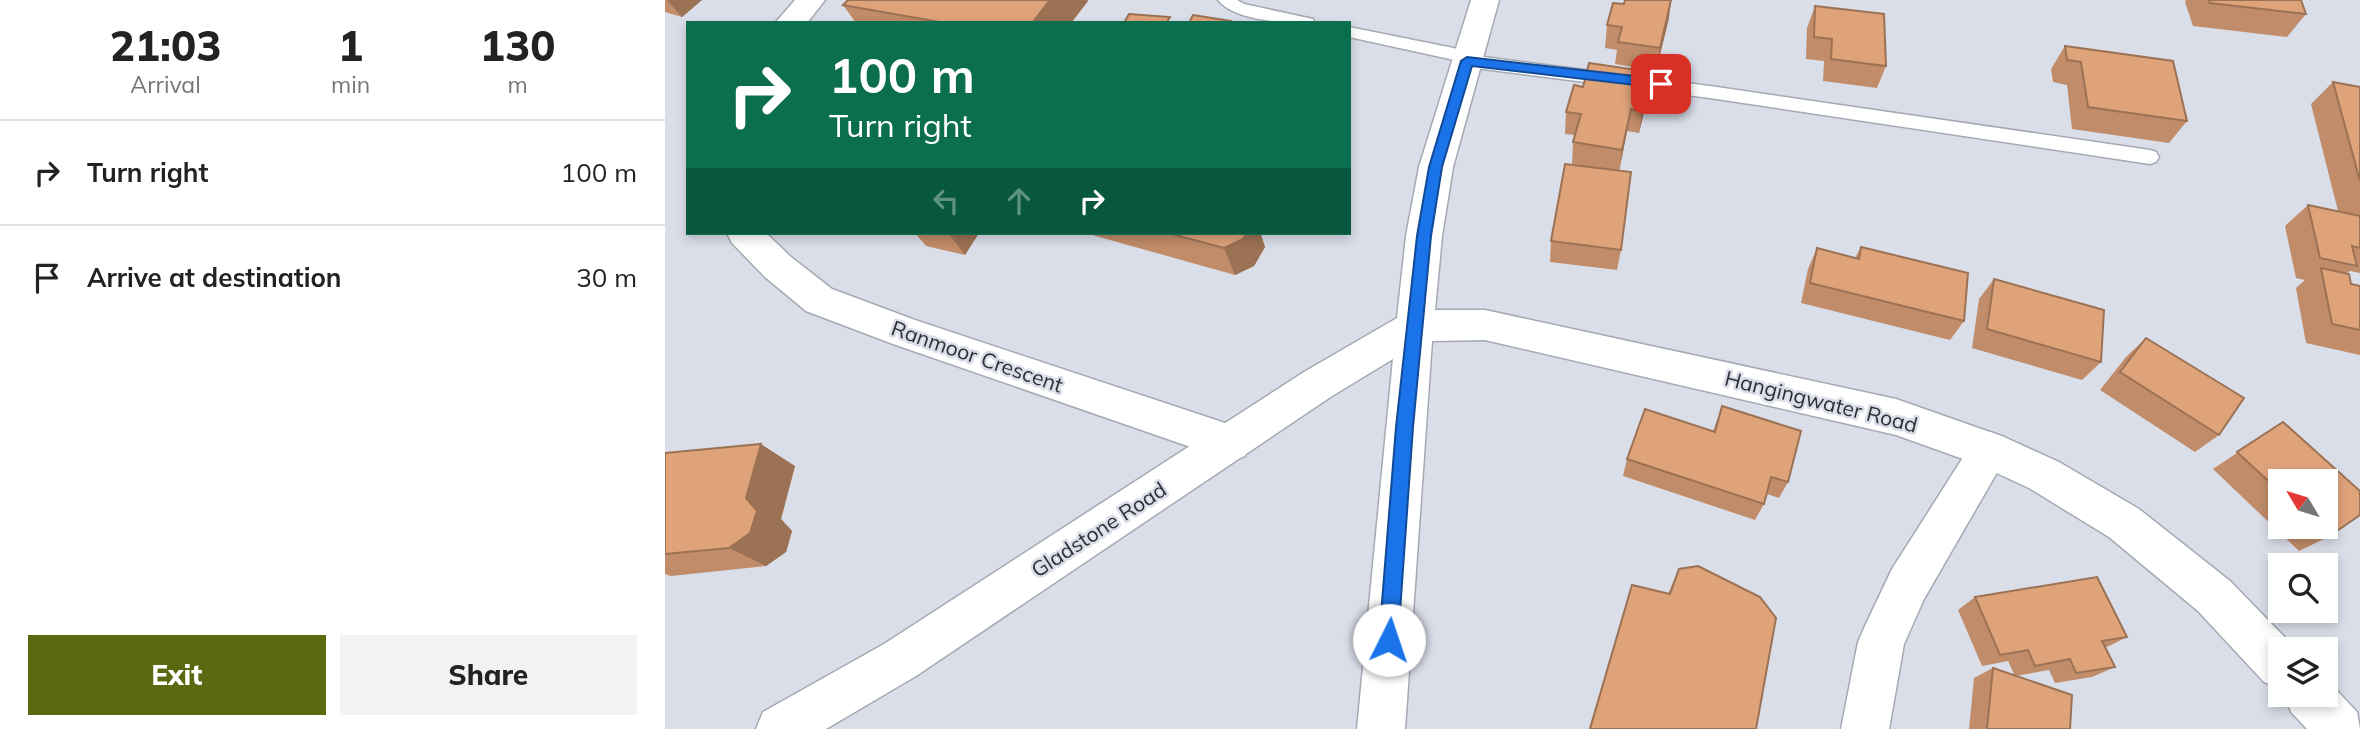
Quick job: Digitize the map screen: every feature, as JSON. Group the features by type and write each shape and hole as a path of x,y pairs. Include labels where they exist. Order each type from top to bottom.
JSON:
{"street":[{"path":"792,21 811,0"},
{"path":"1381,729 1405,427 1424,236 1436,167 1485,0"},
{"name":"Ranmoor Crescent","path":"746,235 778,267 819,300 906,333 1231,443"},
{"name":"Hangingwater Road","path":"1416,326 1485,325 1896,417 1990,450 2043,475 2125,523 2214,596 2268,653"},
{"name":"Gladstone Road","path":"780,729 900,660 1318,384 1416,326"},
{"path":"1865,729 1881,642 1908,584 1990,450"},
{"path":"2319,707 2340,729"}],"lane":[{"path":"1226,0 1239,8 1298,21"},
{"path":"1351,32 1468,59 2011,133 2150,157"}],"building":[{"path":"848,0 1050,0 1034,21 934,21 843,5"},
{"path":"1625,0 1671,0 1660,48 1618,42 1622,27 1607,25 1613,3 1624,4"},
{"path":"2209,0 2301,0 2306,14 2210,3"},
{"path":"1815,6 1884,14 1886,66 1831,59 1832,39 1814,37"},
{"path":"1129,14 1170,17 1167,21 1125,21"},
{"path":"1193,15 1231,21 1190,21"},
{"path":"2065,46 2173,61 2187,121 2088,107 2081,62 2067,60"},
{"path":"1589,63 1651,72 1642,111 1631,109 1622,150 1573,142 1581,114 1566,112 1574,85 1583,87"},
{"path":"2333,82 2360,87 2360,181"},
{"path":"1565,164 1631,172 1621,250 1551,241"},
{"path":"2308,205 2360,216 2360,248 2352,246 2357,266 2320,258"},
{"path":"1175,235 1246,235 1224,248"},
{"path":"1861,247 1968,273 1964,321 1810,283 1817,248 1859,259"},
{"path":"2321,268 2349,274 2351,284 2360,286 2360,330 2332,324"},
{"path":"1994,279 2104,310 2101,362 1987,329"},
{"path":"2146,338 2244,398 2219,435 2120,372"},
{"path":"1722,406 1801,431 1788,482 1771,477 1764,504 1627,459 1645,409 1715,432"},
{"path":"2283,422 2335,469 2268,469 2268,481 2237,452"},
{"path":"761,444 746,498 757,511 750,533 729,548 665,554 665,453"},
{"path":"2338,471 2360,491 2360,515 2338,530"},
{"path":"1698,566 1760,597 1776,618 1756,729 1590,729 1632,585 1670,594 1679,569"},
{"path":"2097,577 2127,637 2102,641 2115,667 2076,673 2070,659 2035,666 2028,650 2000,655 1975,597"},
{"path":"1993,668 2072,695 2070,729 1987,729"}],"route":[{"path":"1389,640 1405,427 1424,236 1436,167 1467,61 1661,84"}]}
